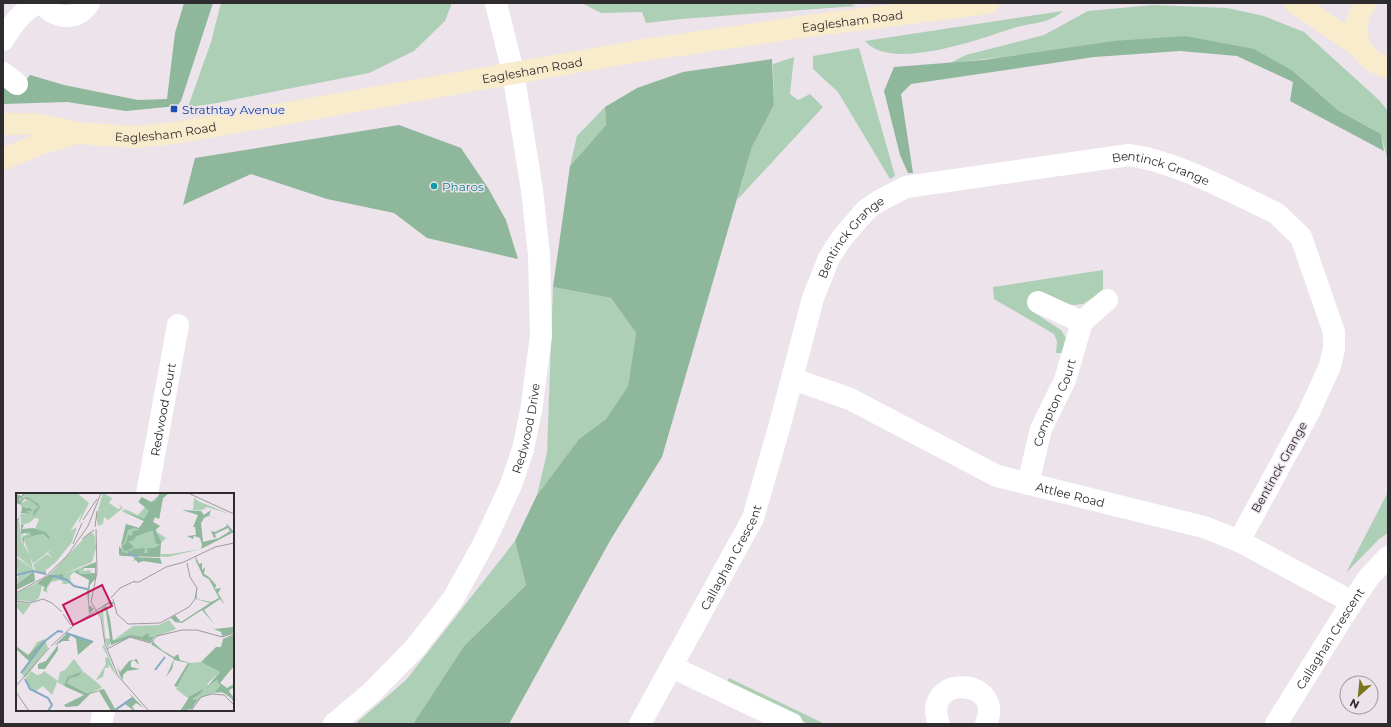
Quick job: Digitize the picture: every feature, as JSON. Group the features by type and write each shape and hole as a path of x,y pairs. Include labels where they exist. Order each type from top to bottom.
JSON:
{"main road":[{"name":"Eaglesham Road","path":"3,124 37,124 78,134 132,137 175,133 514,72 725,38 988,3"},
{"path":"1295,3 1360,47"},
{"path":"1365,3 1359,13 1356,24 1356,36 1360,47 1366,55 1384,69"},
{"name":"Eaglesham Road","path":"3,159 40,144 78,134"}],"street":[{"path":"3,40 14,22 29,7 38,3"},
{"path":"43,3 50,11 58,15 66,16 75,15 82,11 89,3"},
{"name":"Redwood Drive","path":"334,724 371,693 415,648 454,599 498,514 511,485 523,448 531,411 541,336 539,255 532,190 514,72 496,3"},
{"name":"Bentinck Grange","path":"793,379 813,298 829,258 841,239 855,222 866,210 879,201 906,187 1129,154 1155,159 1276,213 1290,224 1301,237 1334,332 1334,349 1331,363 1316,397 1239,541"},
{"path":"1038,302 1082,322 1106,300"},
{"name":"Compton Court","path":"1028,484 1041,429 1065,380 1082,322"},
{"name":"Redwood Court","path":"147,493 178,325"},
{"name":"Attlee Road","path":"793,379 850,399 997,476 1204,527 1239,541 1352,602"},
{"name":"Callaghan Crescent","path":"640,724 753,518 793,379"},
{"name":"Callaghan Crescent","path":"1276,724 1352,602 1369,577 1388,557"},
{"path":"672,667 792,724"},
{"path":"939,724 936,712 939,701 947,691 960,686 975,689 986,699 989,713 986,724"},
{"path":"101,724 104,711"}],"green space":[{"path":"184,3 213,3 181,101 177,106 126,111 67,102 3,104 3,86 15,93 30,75 64,85 138,100 167,99 175,33"},
{"path":"221,3 452,3 445,21 414,51 369,73 211,104 188,107 211,42"},
{"path":"582,3 848,3 856,6 646,23 642,12 601,13"},
{"path":"1153,5 1227,8 1264,16 1304,32 1379,100 1388,111 1388,162 1381,134 1339,111 1293,71 1185,36 950,63 966,55 1044,35 1088,11"},
{"path":"1063,11 1052,18 1041,22 1017,27 939,50 896,54 878,50 865,41"},
{"path":"1185,36 1254,49 1293,71 1339,111 1381,134 1384,151 1290,101 1293,82 1237,56 1180,51 1094,57 911,84 901,94 913,173 908,173 900,155 884,91 894,67 983,60 1114,41"},
{"path":"859,48 895,176 890,179 838,92 813,69 813,56"},
{"path":"794,57 790,94 798,100 810,94 823,107 737,200 752,147 774,105 773,64"},
{"path":"772,59 774,105 752,147 662,457 611,539 509,724 413,724 464,646 526,585 515,541 537,495 579,439 606,419 628,386 636,333 611,298 553,287 570,166 606,125 605,107 637,88 683,72"},
{"path":"605,107 606,125 570,166 577,136"},
{"path":"399,125 461,148 488,188 506,220 518,259 427,238 394,213 327,199 251,174 183,205 195,158"},
{"path":"1103,270 1103,291 1083,304 1065,306 1039,293 1030,310 1061,330 1066,338 1064,353 1056,353 1057,341 1054,334 994,299 993,287"},
{"path":"553,287 611,298 636,333 628,386 606,419 579,439 537,495 547,453"},
{"path":"1388,492 1388,533 1379,539 1346,573"},
{"path":"515,541 526,585 464,646 413,724 355,724 406,680"},
{"path":"729,678 825,724 808,724 726,684"}],"place":[{"name":"Strathtay Avenue","path":"174,109"},
{"name":"Pharos","path":"434,186"}]}
